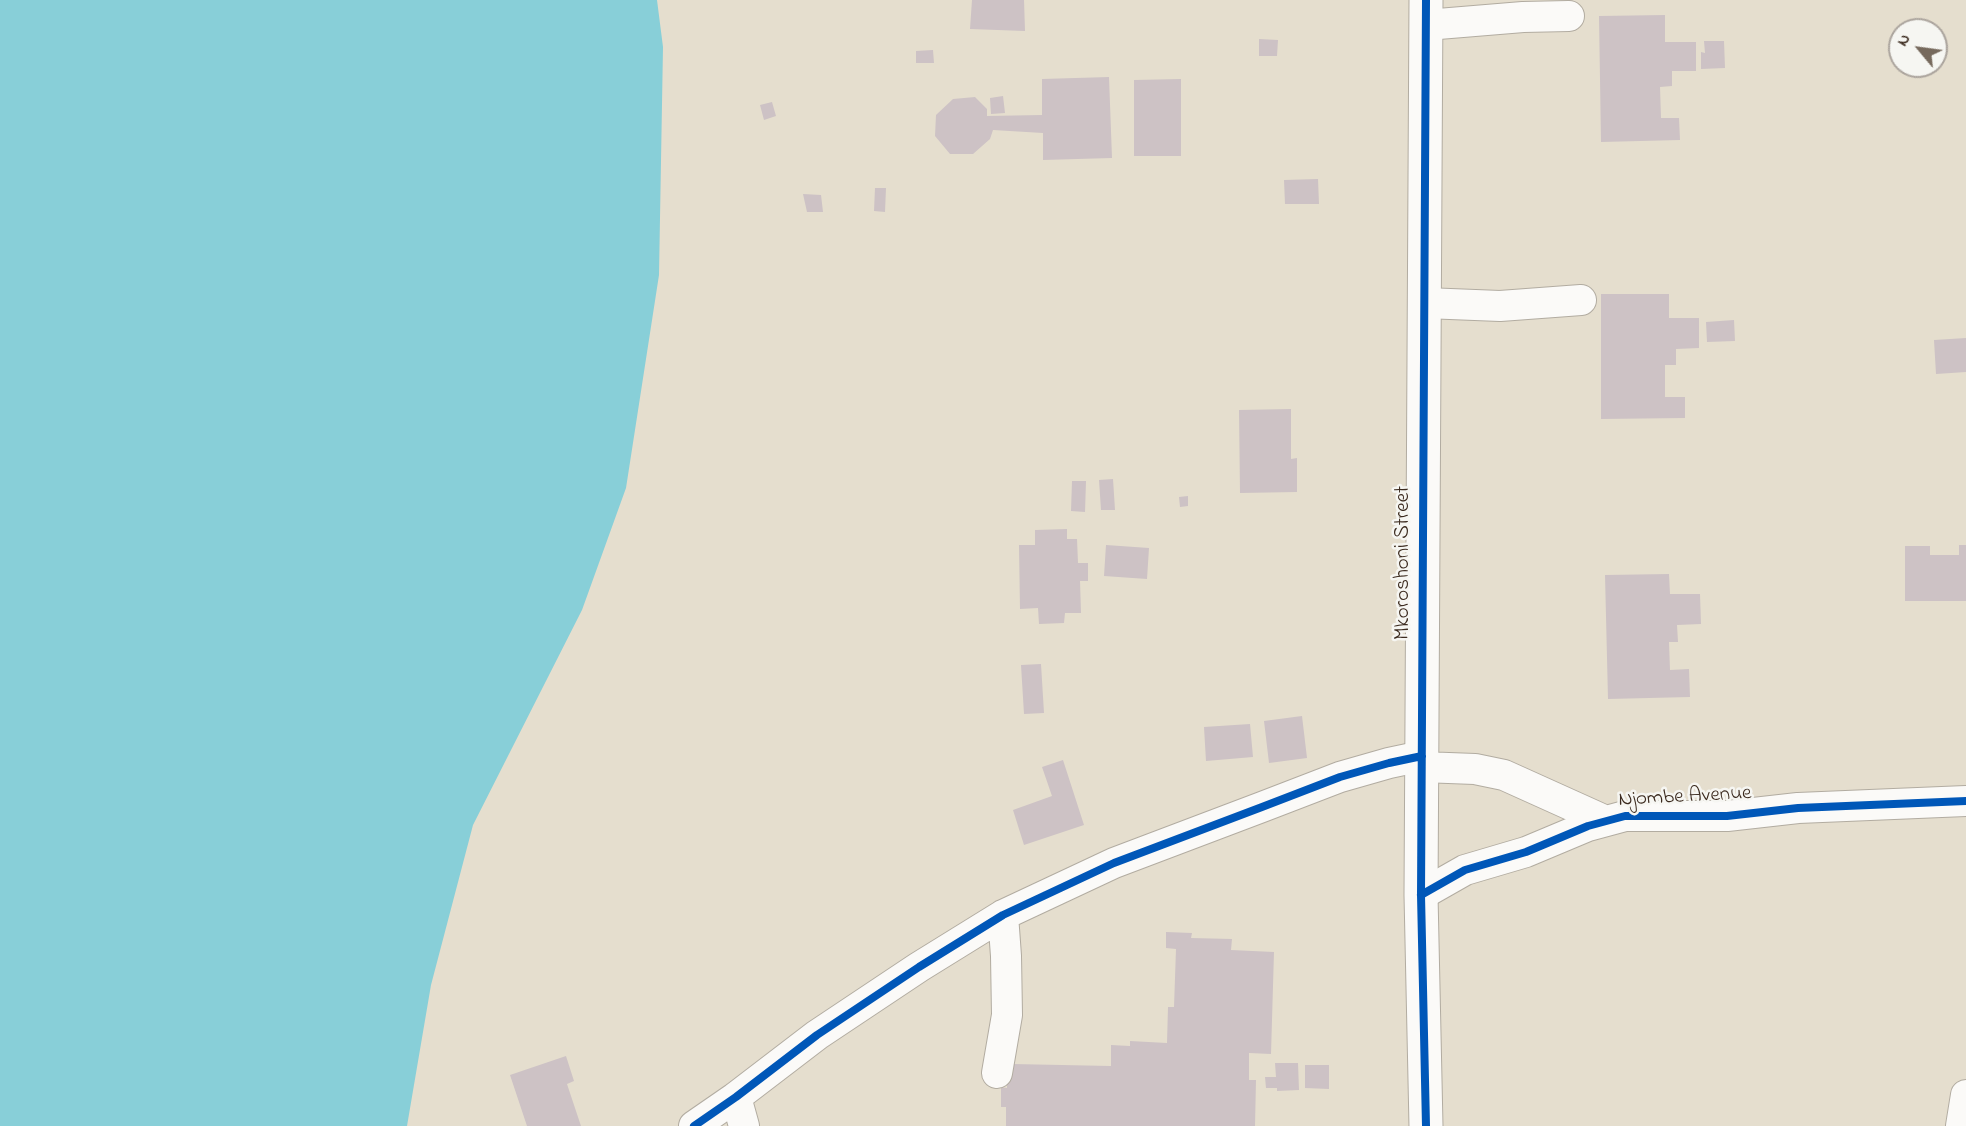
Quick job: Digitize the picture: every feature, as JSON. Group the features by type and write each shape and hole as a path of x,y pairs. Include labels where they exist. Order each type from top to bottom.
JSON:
{"street":[{"path":"1426,12 1523,17 1569,16"},
{"name":"Mkoroshoni Street","path":"1426,12 1421,895 1426,1126"},
{"path":"1425,303 1500,306 1581,300"},
{"path":"693,1126 736,1097 817,1035 919,967 1003,915 1114,863 1340,777 1389,763 1422,761 1475,769 1504,775 1606,821"},
{"name":"Njombe Avenue","path":"1421,895 1465,870 1526,852 1588,826 1625,816 1727,816 1798,808 1966,801"},
{"path":"997,1073 1007,1015 1003,915"},
{"path":"1961,1126 1966,1095"},
{"path":"736,1097 744,1126"}],"water":[{"path":"0,0 657,0 663,47 659,275 626,488 582,610 473,825 431,985 407,1126 0,1126"}],"building":[{"path":"972,0 1024,0 1025,31 970,29"},
{"path":"1665,15 1665,42 1696,42 1696,71 1672,71 1672,86 1660,87 1661,118 1679,118 1680,140 1601,142 1599,16"},
{"path":"1259,39 1278,40 1277,56 1259,56"},
{"path":"1704,41 1724,41 1725,68 1701,69 1701,52 1705,53"},
{"path":"933,50 934,63 916,63 916,51"},
{"path":"1109,77 1112,158 1043,160 1043,133 993,130 990,139 973,154 950,154 935,136 936,115 953,99 975,97 987,109 987,116 1042,115 1042,79"},
{"path":"1181,79 1181,156 1134,156 1134,80"},
{"path":"1003,96 1005,113 991,114 990,98"},
{"path":"772,102 776,116 764,120 760,105"},
{"path":"1318,179 1319,204 1285,204 1284,180"},
{"path":"875,188 886,188 885,212 874,211"},
{"path":"803,194 821,195 823,212 807,212"},
{"path":"1601,294 1669,294 1669,318 1699,318 1699,348 1676,349 1676,365 1665,365 1665,397 1685,397 1685,418 1601,419"},
{"path":"1734,320 1735,341 1707,342 1706,322"},
{"path":"1966,338 1966,372 1936,374 1934,340"},
{"path":"1291,409 1291,459 1297,458 1297,492 1240,493 1239,410"},
{"path":"1113,479 1115,510 1101,510 1099,480"},
{"path":"1072,481 1086,481 1085,512 1071,511"},
{"path":"1188,496 1188,506 1180,507 1179,497"},
{"path":"1067,529 1067,539 1077,539 1078,563 1088,563 1088,581 1080,581 1081,613 1065,613 1064,623 1039,624 1038,608 1020,609 1019,545 1035,545 1035,530"},
{"path":"1106,545 1149,548 1147,579 1104,576"},
{"path":"1959,545 1966,545 1966,601 1905,601 1905,546 1930,546 1930,555 1959,555"},
{"path":"1669,574 1670,594 1700,594 1701,624 1677,625 1678,642 1669,642 1670,670 1689,669 1690,697 1608,699 1605,575"},
{"path":"1041,664 1044,713 1024,714 1021,665"},
{"path":"1302,716 1307,758 1269,763 1264,721"},
{"path":"1250,724 1253,757 1206,761 1204,727"},
{"path":"1063,760 1084,825 1024,845 1013,810 1052,796 1042,767"},
{"path":"1166,932 1192,933 1191,938 1232,939 1231,950 1274,952 1271,1054 1249,1053 1249,1080 1256,1080 1255,1126 1006,1126 1006,1107 1001,1107 1001,1087 1007,1088 1007,1078 1012,1078 1012,1064 1111,1066 1111,1045 1130,1046 1130,1041 1167,1043 1168,1007 1174,1007 1176,949 1166,948"},
{"path":"566,1056 574,1081 567,1084 581,1126 527,1126 510,1075"},
{"path":"1275,1063 1298,1063 1299,1090 1277,1091 1277,1088 1266,1088 1265,1077 1276,1077"},
{"path":"1305,1065 1329,1065 1329,1089 1305,1088"}],"cycle path":[{"path":"1426,0 1421,895 1426,1126"},
{"path":"694,1126 817,1035 919,967 1003,915 1114,863 1340,777 1422,756"},
{"path":"1421,895 1465,870 1526,852 1588,826 1625,816 1727,816 1798,808 1966,801"}]}
